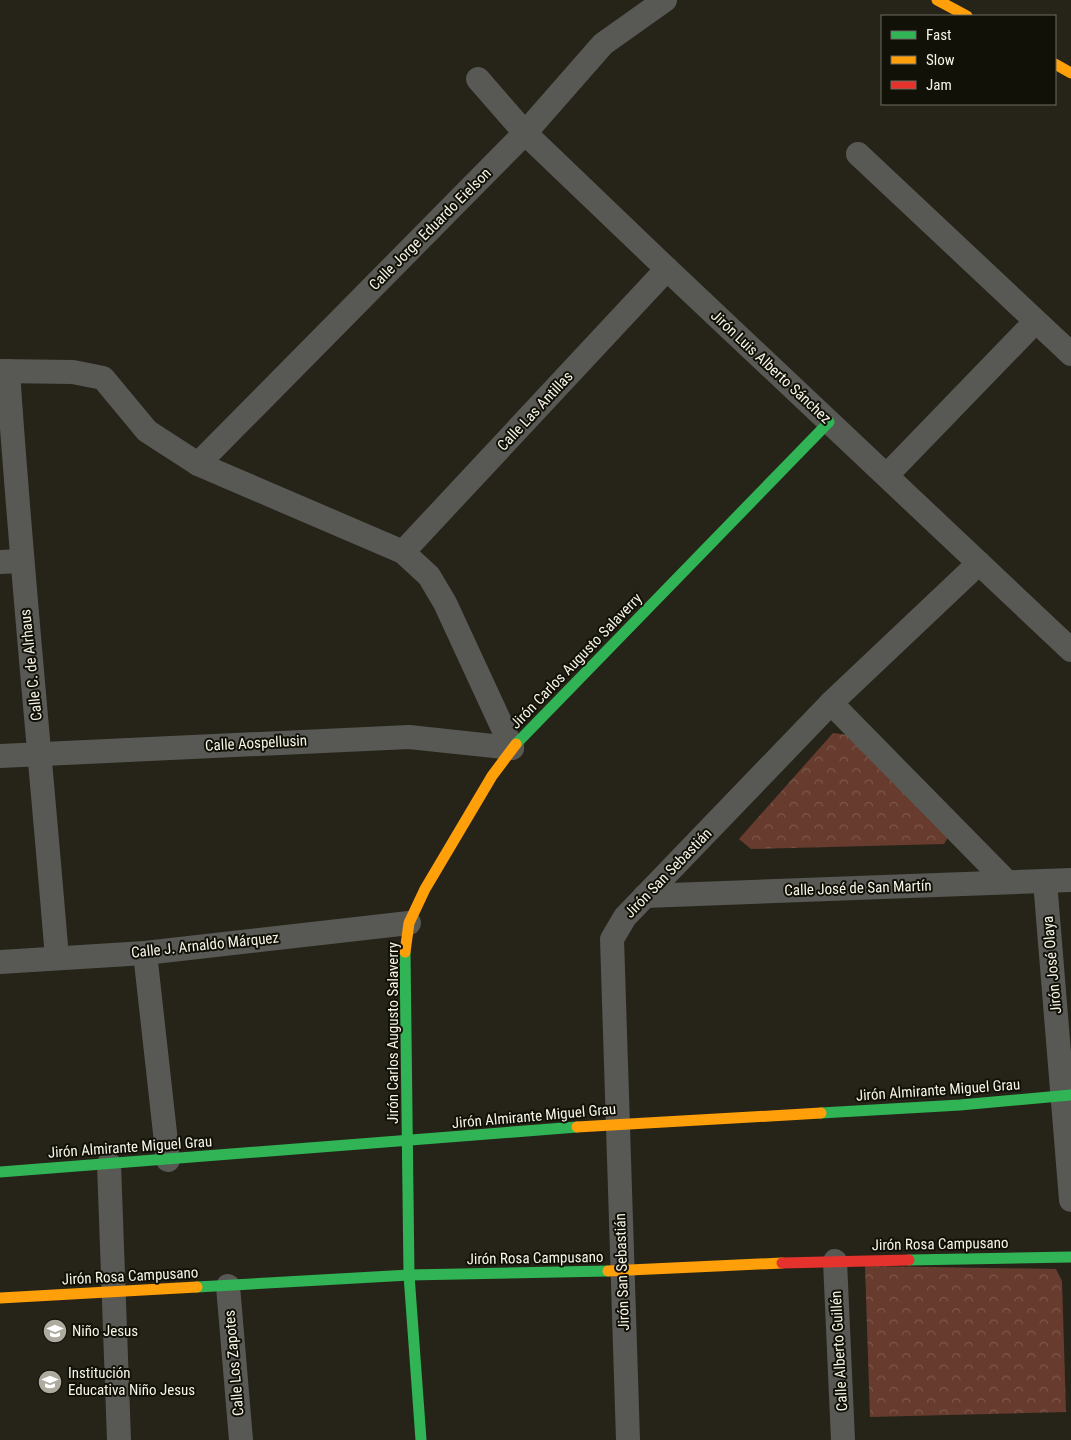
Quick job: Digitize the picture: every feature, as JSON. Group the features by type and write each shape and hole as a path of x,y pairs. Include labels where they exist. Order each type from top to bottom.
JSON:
{"street":[{"name":"Calle Jorge Eduardo Eielson","path":"198,464 525,132 603,44 665,0"},
{"path":"937,0 965,15"},
{"path":"1056,65 1071,73"},
{"name":"Jirón Luis Alberto Sánchez","path":"478,79 525,132 667,269 888,475 1071,650"},
{"path":"858,154 1071,354"},
{"name":"Calle Las Antillas","path":"403,552 667,269"},
{"path":"888,475 1036,322"},
{"path":"4,371 73,372 103,378 147,431 198,464 403,552 429,576 445,603 512,748"},
{"name":"Calle C. de Alrhaus","path":"4,371 10,561 40,753 57,958"},
{"name":"Jirón Carlos Augusto Salaverry","path":"421,1440 409,1275 404,981 405,946 409,923 451,844 492,776 512,748 829,422"},
{"name":"Jirón San Sebastián","path":"628,1440 621,1271 612,939 625,917 831,703 979,563"},
{"path":"831,703 1007,882"},
{"name":"Calle Aospellusin","path":"0,756 409,737 512,748"},
{"name":"Calle José de San Martín","path":"645,896 1071,880"},
{"name":"Jirón José Olaya","path":"1045,881 1067,1095 1071,1200"},
{"name":"Calle J. Arnaldo Márquez","path":"0,962 145,953 409,923"},
{"path":"145,953 168,1160"},
{"name":"Jirón Almirante Miguel Grau","path":"0,1172 617,1124 960,1105 1067,1095"},
{"path":"110,1164 120,1440"},
{"name":"Jirón Rosa Campusano","path":"0,1298 115,1290 228,1286 409,1275 621,1271 834,1261 1071,1257"},
{"name":"Calle Alberto Guillén","path":"834,1261 843,1440"},
{"name":"Calle Los Zapotes","path":"228,1286 241,1440"}],"green space":[{"path":"833,733 848,735 952,831 944,844 751,849 739,839"},
{"path":"865,1266 1056,1269 1062,1281 1066,1412 870,1417"}],"traffic: fast":[{"path":"516,744 829,422"},
{"path":"405,952 409,1275 421,1440"},
{"path":"821,1113 960,1105 1071,1095"},
{"path":"0,1172 577,1127"},
{"path":"909,1260 1071,1257"},
{"path":"197,1287 409,1275 608,1271"}],"traffic: slow":[{"path":"937,0 965,15"},
{"path":"1056,65 1071,73"},
{"path":"405,952 409,923 425,889 492,776 516,744"},
{"path":"577,1127 821,1113"},
{"path":"608,1271 782,1263"},
{"path":"0,1298 197,1287"}],"traffic: jam":[{"path":"782,1263 909,1260"}],"place":[{"name":"Niño Jesus","path":"55,1331"},
{"name":"Institución Educativa Niño Jesus","path":"50,1382"}]}
